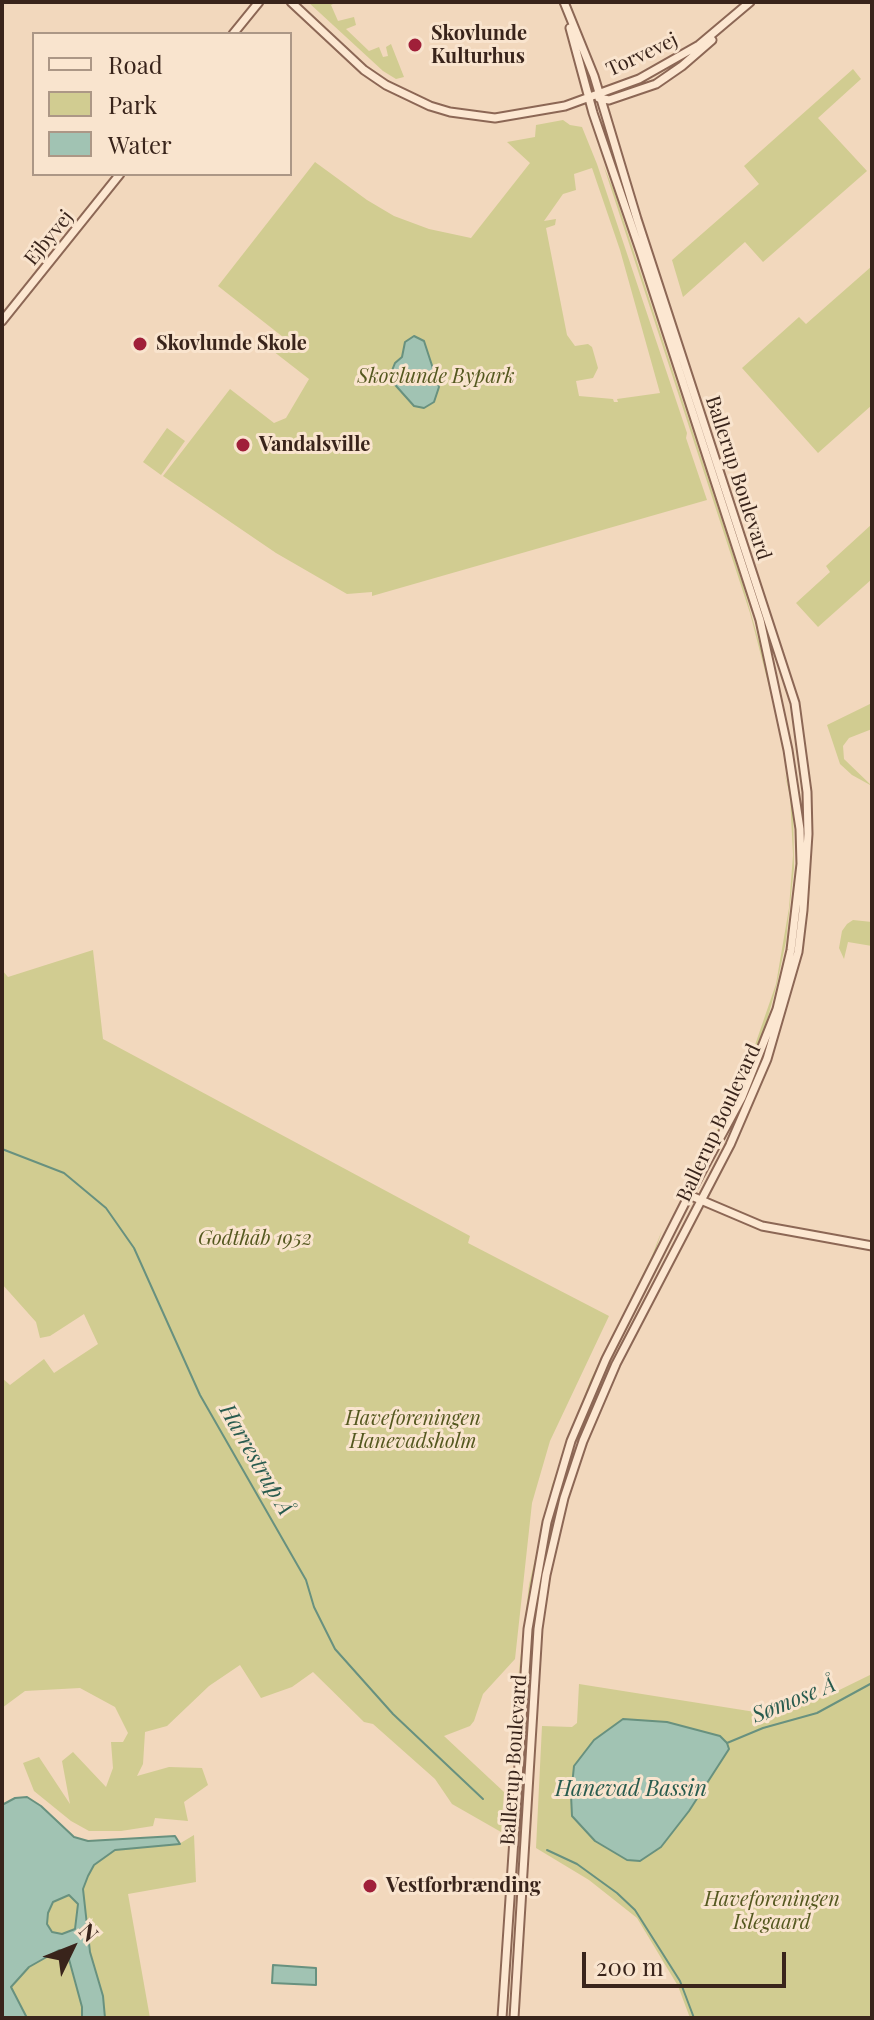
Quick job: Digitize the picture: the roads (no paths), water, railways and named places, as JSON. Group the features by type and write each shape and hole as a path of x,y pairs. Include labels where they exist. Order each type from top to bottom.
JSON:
{"street":[{"path":"235,32 259,2"},
{"name":"Torvevej","path":"291,2 364,70 386,85 430,106 495,118 543,111 600,95 609,100 656,84 753,2"},
{"name":"Ballerup Boulevard","path":"502,2018 528,1629 547,1522 582,1414 606,1359 742,1097 777,1009 797,910 800,829 780,707 752,593 589,98 566,6"},
{"name":"Ballerup Boulevard","path":"514,2018 538,1629 557,1525 583,1441 616,1364 702,1201 751,1101 767,1059 790,986 803,910 807,792 792,691 641,234 600,95 566,6"},
{"name":"Ejbyvej","path":"2,321 118,176"},
{"path":"689,1195 762,1226 872,1246"}],"water":[{"path":"414,336 424,341 439,387 434,402 424,408 414,406 389,378 395,363 402,357 405,342"},
{"name":"Hanevad Bassin","path":"623,1719 667,1722 720,1736 729,1749 689,1811 661,1847 640,1861 627,1860 595,1841 572,1816 574,1766 594,1740"},
{"path":"27,1797 74,1837 88,1841 175,1836 180,1844 115,1850 94,1865 88,1876 83,1889 90,1952 103,1996 105,2018 82,2018 82,2007 67,1952 59,1950 29,1967 11,1987 27,2018 2,2018 2,1805 15,1798","holes":["69,1895 78,1904 75,1929 62,1934 52,1932 47,1924 53,1902"]},
{"path":"273,1965 316,1968 316,1985 272,1983"}],"waterway":[{"name":"Harrestrup Å","path":"2,1149 64,1173 106,1208 134,1248 200,1395 306,1580 314,1607 335,1649 393,1714 483,1799"},
{"name":"Sømose Å","path":"727,1743 763,1728 817,1713 872,1683"},
{"name":"Harrestrup Å","path":"547,1850 577,1864 635,1910 680,1981 694,2018"}],"place":[{"name":"Skovlunde Kulturhus","path":"415,45"},
{"name":"Skovlunde Skole","path":"140,344"},
{"name":"Vandalsville","path":"243,445"},
{"name":"Vestforbrænding","path":"370,1886"}],"park label":[{"name":"Skovlunde Bypark","path":"436,377"},
{"name":"Godthåb 1952","path":"255,1239"},
{"name":"Haveforeningen Hanevadsholm","path":"413,1430"},
{"name":"Haveforeningen Islegaard","path":"772,1912"}]}
